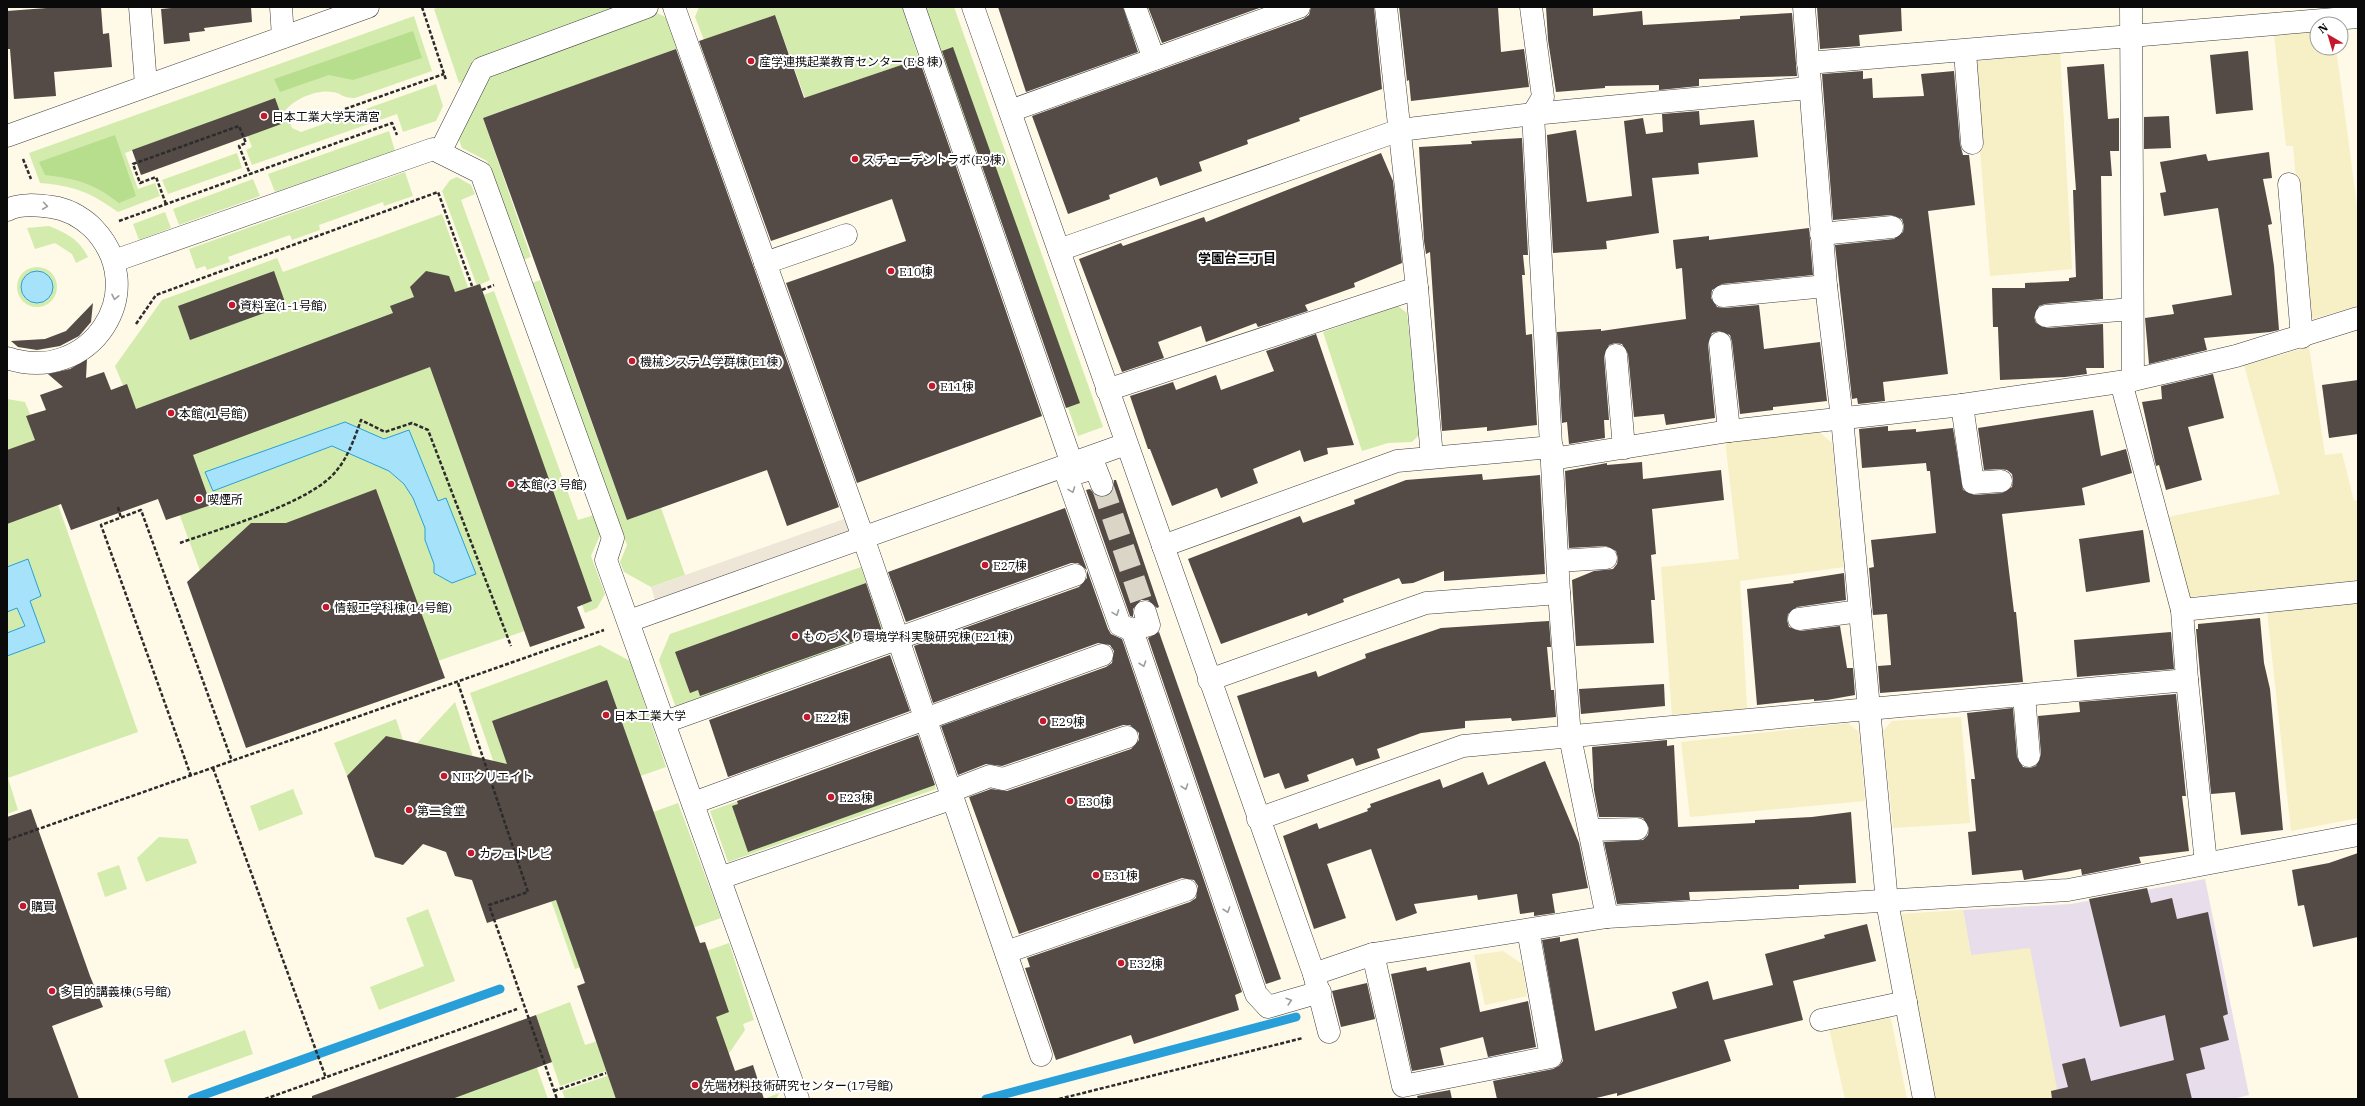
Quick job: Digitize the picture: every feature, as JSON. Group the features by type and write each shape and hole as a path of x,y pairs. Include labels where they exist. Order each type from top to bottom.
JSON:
{"street":[{"path":"140,7 146,85"},
{"path":"281,7 283,37"},
{"path":"7,136 146,85 368,7"},
{"path":"440,152 482,68 647,7"},
{"path":"674,7 863,537 1041,1055"},
{"path":"914,7 1072,464"},
{"path":"973,7 1317,983 1329,1032"},
{"path":"1135,7 1154,59"},
{"path":"1010,111 1154,59 1275,11 1299,7"},
{"path":"1386,7 1417,288 1432,457"},
{"path":"1531,7 1543,96 1533,114 1559,593 1570,737 1607,917"},
{"path":"1804,7 1821,234 1842,418 1887,902 1924,1099"},
{"path":"2131,7 2132,309 2127,381 2182,610 2187,680 2206,863"},
{"path":"1808,63 1966,52 2358,17"},
{"path":"1966,52 1972,143"},
{"path":"1059,250 1400,130 1533,114 1809,88"},
{"path":"114,261 433,149 481,173 613,538 606,560 665,722 798,1099"},
{"path":"2289,184 2302,337"},
{"path":"7,358 23,363 50,363 76,354 97,337 111,314 117,288 114,261 102,238 84,220 61,208 36,204 8,207"},
{"path":"1821,234 1892,228"},
{"path":"765,262 846,235"},
{"path":"1723,296 1826,286"},
{"path":"1107,390 1417,288"},
{"path":"2046,316 2132,309"},
{"path":"1163,546 1397,461 1432,457 1552,453 1624,448 1729,431 1962,405 2127,381 2236,356 2302,337 2358,318"},
{"path":"1720,343 1729,431"},
{"path":"1616,355 1624,448"},
{"path":"7,369 37,363"},
{"path":"1962,405 1973,483 2001,481"},
{"path":"629,621 1072,464 1128,449"},
{"path":"1128,449 1098,476 1067,476 1120,625 1132,630 1149,625 1145,612"},
{"path":"1558,561 1606,558"},
{"path":"665,722 1074,575"},
{"path":"2182,610 2358,592"},
{"path":"1209,680 1426,603 1559,593"},
{"path":"1799,619 1860,611"},
{"path":"1132,630 1256,994 1268,1007 1373,954 1607,917 1887,902 2068,890 2358,835"},
{"path":"693,803 1102,655"},
{"path":"1258,819 1463,746 2187,680"},
{"path":"2024,695 2029,756"},
{"path":"720,878 952,795 990,776 1003,779 1127,737"},
{"path":"1590,830 1637,829"},
{"path":"1006,952 1186,890"},
{"path":"1373,954 1403,1086 1551,1057 1528,930"},
{"path":"1822,1020 1906,1002"}],"path":[{"path":"422,7 458,114"},
{"path":"344,109 444,74"},
{"path":"113,217 118,221 392,123 398,140"},
{"path":"166,204 156,177 140,183 133,164 239,126 246,144 239,146 250,174"},
{"path":"23,159 32,181"},
{"path":"133,328 156,295 438,192 472,286"},
{"path":"180,543 298,499 321,485 337,470 347,453 361,420 385,432 412,423 428,430 511,646"},
{"path":"118,507 121,518"},
{"path":"191,776 101,525 141,510 232,761"},
{"path":"7,840 458,683 629,621"},
{"path":"458,683 528,892 489,905 557,1099"},
{"path":"213,768 326,1078"},
{"path":"265,1099 517,1009"},
{"path":"1059,1099 1329,1032"},
{"path":"554,1091 606,1073"}],"shaded area":[{"path":"2309,31 2309,56 2337,56 2358,213 2358,306 2309,320 2293,146 2286,146 2274,34"},
{"path":"2060,52 2072,269 1990,276 1973,61"},
{"path":"2309,347 2325,455 2342,453 2354,501 2358,500 2358,582 2190,597 2168,517 2280,494 2244,365"},
{"path":"1819,432 1832,443 1844,567 1740,581 1747,709 1672,715 1661,567 1739,559 1725,440"},
{"path":"847,518 851,532 655,600 651,587"},
{"path":"2358,602 2358,818 2291,831 2267,611"},
{"path":"1961,717 1970,823 1893,828 1883,731 1892,721"},
{"path":"1848,723 1859,732 1865,801 1690,817 1681,742"},
{"path":"2205,879 2249,1095 2233,1099 2059,1099 1971,955 1963,910 2071,904"},
{"path":"1963,910 1971,955 2030,948 2059,1099 1935,1099 1898,914"},
{"path":"1503,951 1522,964 1527,996 1485,1005 1474,955"},
{"path":"1890,1014 1907,1099 1845,1099 1829,1028"}],"green space":[{"path":"439,7 625,7 459,83 434,9"},
{"path":"699,7 902,7 919,59 805,98 775,15 704,40 695,17"},
{"path":"925,7 954,7 1103,427 1078,436"},
{"path":"657,13 673,21 682,47 483,118 531,257 523,260 487,161 462,148 458,137 487,75"},
{"path":"414,16 432,71 355,98 347,97 338,93 326,91 320,92 300,99 285,111 292,128 301,132 436,84 443,106 436,121 403,132 397,114 252,165 246,150 252,147 238,112 125,153 138,189 155,183 160,196 118,212 99,199 81,191 63,186 40,183 29,153"},
{"path":"413,31 422,58 353,80 329,75 280,92 274,79"},
{"path":"389,131 395,151 275,192 268,174"},
{"path":"115,135 136,196 119,203 93,186 76,180 45,175 39,162"},
{"path":"237,153 242,168 168,194 162,180"},
{"path":"405,172 413,196 384,206 383,202 319,225 320,230 292,240 290,235 228,257 230,262 207,270 205,266 196,269 189,249"},
{"path":"457,177 471,185 475,194 461,200 490,280 477,286 442,191 450,180"},
{"path":"253,179 260,196 179,225 173,209"},
{"path":"165,212 171,228 139,240 133,224"},
{"path":"442,214 470,293 136,417 115,366 162,300 277,258 283,272"},
{"path":"49,226 72,237 88,257 76,263 72,254 55,243 35,249 27,228"},
{"path":"41,267 48,270 54,276 57,287 56,295 48,304 41,307 33,307 26,304 18,295 17,283 20,276 29,268"},
{"path":"540,280 627,520 661,508 685,575 651,587 624,572 620,562 627,545 532,283"},
{"path":"494,291 578,520 594,515 600,535 591,556 605,594 597,608 585,613 582,605 592,600 478,297"},
{"path":"1398,306 1407,313 1420,434 1412,442 1388,443 1362,451 1323,332"},
{"path":"437,317 545,624 256,724 149,431"},
{"path":"7,399 25,402 45,450 7,464"},
{"path":"43,462 138,732 8,778 18,810 7,814 7,475"},
{"name":"ものづくり環境学科実験研究棟(E21棟)","path":"861,567 884,634 676,708 659,660 670,634"},
{"path":"600,645 630,661 666,767 632,779 645,815 678,803 721,918 575,969 526,829 496,769 470,693"},
{"path":"455,702 479,775 475,780 417,743"},
{"path":"396,719 403,740 347,776 334,743"},
{"name":"E23棟","path":"917,738 936,789 728,862 710,811"},
{"path":"293,789 303,814 259,831 250,806"},
{"path":"159,837 188,839 197,863 146,882 137,858"},
{"path":"119,865 127,889 105,897 97,873"},
{"path":"428,909 455,981 379,1010 370,987 424,966 406,918"},
{"path":"729,943 754,1020 743,1024 745,1030 719,1068 764,1099 565,1099 562,1091 607,1076 606,1071 560,1086 536,1015 570,1002 585,1045 604,1039 652,970"},
{"path":"520,1020 548,1099 392,1099 505,1026"},
{"path":"245,1030 253,1054 172,1083 164,1060"},
{"path":"779,1093 776,1099 764,1099"}],"water":[{"path":"37,271 48,276 53,287 48,298 37,303 26,298 21,287 26,276"},
{"path":"345,422 384,439 409,430 438,501 446,498 476,574 452,583 434,573 434,564 425,540 425,528 413,498 404,484 389,471 332,446 213,491 205,472"},
{"path":"28,559 41,596 30,601 45,642 7,656 7,633 25,626 17,608 7,612 7,567"}],"building":[{"path":"60,7 101,7 103,34 109,33 112,67 54,72 56,96 14,99 10,49 7,49 7,11"},
{"path":"182,7 251,7 252,22 204,28 205,31 189,33 190,41 164,44 161,9"},
{"path":"998,7 1123,7 1138,52 1026,92"},
{"path":"1148,7 1262,7 1162,43"},
{"path":"1311,7 1374,7 1382,89 1299,118 1300,121 1247,140 1248,144 1199,162 1202,171 1160,186 1157,177 1109,195 1110,199 1068,214 1032,116 1303,19 1309,15"},
{"path":"1399,7 1498,7 1501,52 1524,49 1529,87 1411,101 1409,80 1407,81"},
{"path":"1546,7 1593,7 1593,16 1642,11 1643,25 1740,19 1740,16 1792,13 1797,76 1699,79 1699,86 1659,90 1659,85 1605,86 1605,88 1556,92 1548,40"},
{"path":"1817,7 1901,7 1902,31 1859,35 1860,46 1820,49"},
{"path":"775,15 804,98 919,59 1042,416 857,483 786,283 906,241 892,199 771,241 699,41"},
{"path":"953,47 1080,403 1066,408 942,51"},
{"name":"機械システム学群棟(E1棟)","path":"676,49 839,507 787,526 767,470 627,520 483,118"},
{"path":"2248,51 2253,110 2216,114 2210,55"},
{"path":"2104,64 2108,119 2119,118 2119,151 2110,151 2112,176 2101,176 2103,299 2045,304 2039,306 2034,317 2036,323 2047,328 2103,324 2104,368 2086,368 2087,374 2065,377 2000,380 1998,327 1993,327 1992,288 2025,288 2025,283 2069,281 2069,278 2076,277 2073,190 2076,190 2067,67"},
{"path":"1863,71 1863,79 1872,78 1873,98 1924,96 1921,74 1954,71 1960,144 1963,155 1969,155 1975,205 1928,211 1948,374 1883,382 1885,401 1858,404 1857,398 1852,399 1835,245 1894,239 1903,232 1904,226 1902,219 1891,215 1833,220 1822,74"},
{"path":"275,98 284,123 141,175 132,150"},
{"path":"1699,111 1700,125 1754,120 1758,157 1698,163 1699,174 1652,178 1659,233 1606,241 1607,249 1553,253 1547,135 1576,130 1587,202 1632,196 1624,121 1643,118 1646,134 1663,132 1662,114"},
{"path":"2169,116 2171,148 2144,149 2144,117"},
{"path":"1522,138 1528,255 1523,255 1525,275 1522,275 1526,335 1532,334 1537,425 1487,431 1487,427 1442,431 1430,252 1426,254 1424,241 1419,147 1472,144 1471,141"},
{"path":"2269,152 2272,178 2263,179 2272,224 2268,225 2274,266 2279,330 2204,338 2207,350 2149,364 2145,318 2174,314 2172,305 2232,295 2218,208 2164,216 2160,193 2166,192 2160,162 2206,154 2208,161"},
{"path":"1381,153 1393,181 1402,263 1354,283 1355,287 1305,305 1308,311 1258,327 1256,323 1206,342 1201,326 1158,342 1164,358 1122,372 1079,259 1121,243 1123,246 1204,217 1206,222"},
{"path":"1809,228 1813,275 1722,284 1712,290 1711,298 1717,307 1724,308 1759,305 1764,349 1820,342 1827,401 1773,407 1773,410 1740,414 1732,342 1730,335 1719,331 1712,333 1708,344 1715,418 1666,425 1664,414 1634,417 1628,354 1622,344 1615,343 1609,345 1604,356 1609,420 1604,420 1605,438 1569,444 1567,422 1562,423 1557,332 1601,329 1601,331 1686,319 1682,268 1676,269 1673,240 1709,236 1709,240"},
{"name":"資料室(1-1号館)","path":"274,271 286,305 190,340 178,306"},
{"path":"426,271 449,276 455,292 480,284 592,601 577,607 585,628 530,647 430,367 193,455 211,505 166,520 158,499 71,530 61,504 7,524 7,450 35,440 26,416 46,410 40,395 63,387 48,374 70,369 87,359 86,378 104,372 111,390 127,384 136,409 393,313 390,306 414,297 410,287"},
{"path":"93,303 91,322 79,336 60,346 37,350 18,347 11,341 45,339 66,331"},
{"path":"1316,334 1354,445 1327,448 1328,454 1304,462 1300,450 1253,469 1258,483 1221,498 1217,488 1172,506 1150,449 1148,449 1130,396 1173,382 1176,390 1216,375 1221,390 1274,371 1266,351"},
{"path":"2213,374 2224,418 2188,427 2202,480 2166,490 2159,465 2156,466 2142,402 2162,399 2161,386"},
{"path":"2358,380 2358,434 2329,438 2322,385"},
{"path":"2093,410 2101,456 2126,449 2132,473 2082,488 2085,505 2002,514 2014,612 2016,612 2023,682 1880,693 1878,666 1891,665 1887,614 1873,615 1869,568 1874,567 1871,540 1936,533 1930,471 1927,471 1926,463 1862,468 1859,429 1888,426 1888,431 1916,429 1916,432 1953,428 1963,490 1974,495 2002,493 2012,487 2012,474 2007,470 2000,469 1984,470 1978,428"},
{"path":"1642,462 1643,479 1721,470 1724,500 1652,509 1656,554 1651,555 1655,600 1651,600 1654,643 1576,646 1572,580 1594,571 1613,569 1617,564 1618,558 1616,551 1606,546 1569,548 1565,471 1607,463 1607,465"},
{"path":"1482,474 1483,480 1540,475 1545,574 1444,581 1444,571 1413,583 1402,584 1399,578 1343,599 1344,602 1308,616 1307,613 1221,644 1188,559 1300,516 1303,523 1355,504 1354,500 1406,480"},
{"path":"1114,480 1116,480 1159,607 1157,608 1148,600 1141,600 1133,609 1133,617 1130,616 1086,490 1090,489 1094,494 1100,497 1106,497 1112,492"},
{"name":"情報工学科棟(14号館)","path":"376,489 445,678 246,748 187,582 251,523 286,523"},
{"path":"1065,508 1108,629 1111,634 1122,639 1242,992 1235,995 1239,1010 1134,1044 1131,1035 1056,1060 1025,968 1030,967 1027,958 1190,902 1196,898 1198,886 1194,880 1182,878 1019,934 969,797 991,789 1007,791 1131,749 1139,740 1139,733 1130,725 1123,725 1002,766 986,764 958,775 941,726 1106,667 1112,663 1114,651 1110,645 1098,643 933,703 914,646 1079,587 1087,578 1087,570 1078,563 1071,563 906,622 888,572"},
{"path":"2143,530 2150,582 2086,592 2079,539"},
{"path":"1844,573 1846,600 1797,607 1788,614 1787,620 1789,627 1800,631 1840,626 1847,668 1853,668 1855,695 1827,700 1814,701 1814,699 1757,705 1747,589 1794,583 1793,581"},
{"name":"ものづくり環境学科実験研究棟(E21棟)","path":"866,583 882,631 700,696 698,690 690,693 675,652"},
{"path":"2260,618 2264,663 2270,689 2283,830 2241,835 2235,792 2211,794 2196,629 2198,629 2198,624"},
{"path":"1549,621 1551,647 1547,647 1551,690 1554,690 1556,717 1512,721 1511,718 1465,721 1465,728 1421,733 1377,749 1380,758 1356,766 1353,758 1307,775 1309,781 1285,789 1279,773 1264,778 1237,696 1316,671 1318,677 1366,658 1365,654 1441,628"},
{"path":"1159,632 1281,979 1266,984 1148,638"},
{"path":"2171,632 2174,669 2077,677 2074,640"},
{"name":"E22棟","path":"890,655 910,711 728,777 709,720"},
{"path":"607,680 700,943 705,942 729,1012 716,1017 735,1071 753,1065 764,1099 616,1099 577,986 585,983 556,900 487,923 472,880 455,876 446,852 423,844 403,865 375,857 347,776 386,736 507,764 492,721"},
{"path":"1664,684 1665,706 1581,714 1579,689"},
{"path":"2176,694 2186,796 2182,796 2189,851 2139,857 2141,863 2082,875 2081,869 2024,880 2022,870 1972,875 1968,832 1976,831 1971,779 1975,779 1967,713 2013,708 2017,757 2023,767 2030,768 2036,766 2041,755 2038,716 2080,712 2079,702"},
{"name":"E23棟","path":"918,735 935,785 748,852 732,806 738,804 737,801"},
{"path":"1667,740 1667,746 1674,745 1678,827 1755,823 1755,820 1812,817 1851,812 1856,883 1799,885 1799,889 1689,892 1690,900 1617,904 1604,842 1643,840 1648,835 1649,828 1643,818 1599,817 1594,790 1592,747"},
{"path":"1545,761 1579,843 1588,888 1552,894 1555,913 1534,916 1534,912 1520,914 1517,894 1478,900 1477,895 1414,904 1417,913 1396,921 1371,849 1327,864 1346,918 1314,929 1283,836 1317,823 1319,829 1368,811 1367,809 1371,807 1370,804 1440,779 1443,788 1483,772 1488,785"},
{"name":"多目的講義棟(5号館)","path":"31,809 90,976 103,1007 52,1026 79,1099 7,1099 7,817"},
{"path":"2358,853 2358,937 2313,947 2304,905 2298,906 2292,870 2329,863"},
{"path":"2147,888 2151,903 2172,898 2177,919 2208,912 2228,1014 2223,1016 2229,1040 2200,1048 2205,1069 2186,1074 2192,1099 2052,1099 2051,1091 2068,1087 2062,1064 2085,1058 2091,1081 2174,1060 2165,1015 2120,1027 2089,899"},
{"path":"1867,924 1876,961 1793,981 1803,1020 1724,1040 1731,1061 1617,1096 1617,1093 1592,1099 1497,1099 1493,1081 1553,1069 1559,1066 1563,1061 1542,940 1560,937 1560,942 1578,938 1595,1031 1677,1008 1672,992 1708,981 1713,1000 1773,985 1765,954 1825,938 1824,935"},
{"path":"1470,962 1480,1012 1528,1001 1536,1047 1488,1057 1483,1037 1440,1048 1444,1065 1412,1071 1391,974 1426,967 1427,971"},
{"path":"1367,983 1375,1019 1341,1027 1332,991"},
{"path":"536,1015 552,1062 452,1099 312,1099 312,1096"},
{"path":"1450,1090 1452,1099 1418,1099 1417,1096"}],"waterway":[{"path":"192,1099 500,989"},
{"path":"986,1099 1296,1017"}],"tunnel":[{"path":"1102,485 1145,612"}],"place":[{"name":"産学連携起業教育センター(E８棟)","path":"751,61"},
{"name":"日本工業大学天満宮","path":"264,116"},
{"name":"スチューデントラボ(E9棟)","path":"855,159"},
{"name":"E10棟","path":"891,271"},
{"name":"資料室(1-1号館)","path":"232,305"},
{"name":"機械システム学群棟(E1棟)","path":"632,361"},
{"name":"E11棟","path":"932,386"},
{"name":"本館(１号館)","path":"171,413"},
{"name":"本館(３号館)","path":"511,484"},
{"name":"喫煙所","path":"199,499"},
{"name":"E27棟","path":"985,565"},
{"name":"情報工学科棟(14号館)","path":"326,607"},
{"name":"ものづくり環境学科実験研究棟(E21棟)","path":"795,636"},
{"name":"日本工業大学","path":"606,715"},
{"name":"E22棟","path":"807,717"},
{"name":"E29棟","path":"1043,721"},
{"name":"NITクリエイト","path":"444,776"},
{"name":"E23棟","path":"831,797"},
{"name":"E30棟","path":"1070,801"},
{"name":"第二食堂","path":"409,810"},
{"name":"カフェトレビ","path":"471,853"},
{"name":"E31棟","path":"1096,875"},
{"name":"購買","path":"23,906"},
{"name":"E32棟","path":"1121,963"},
{"name":"多目的講義棟(5号館)","path":"52,991"},
{"name":"先端材料技術研究センター(17号館)","path":"695,1085"}],"district":[{"name":"学園台三丁目","path":"1237,258"}]}
